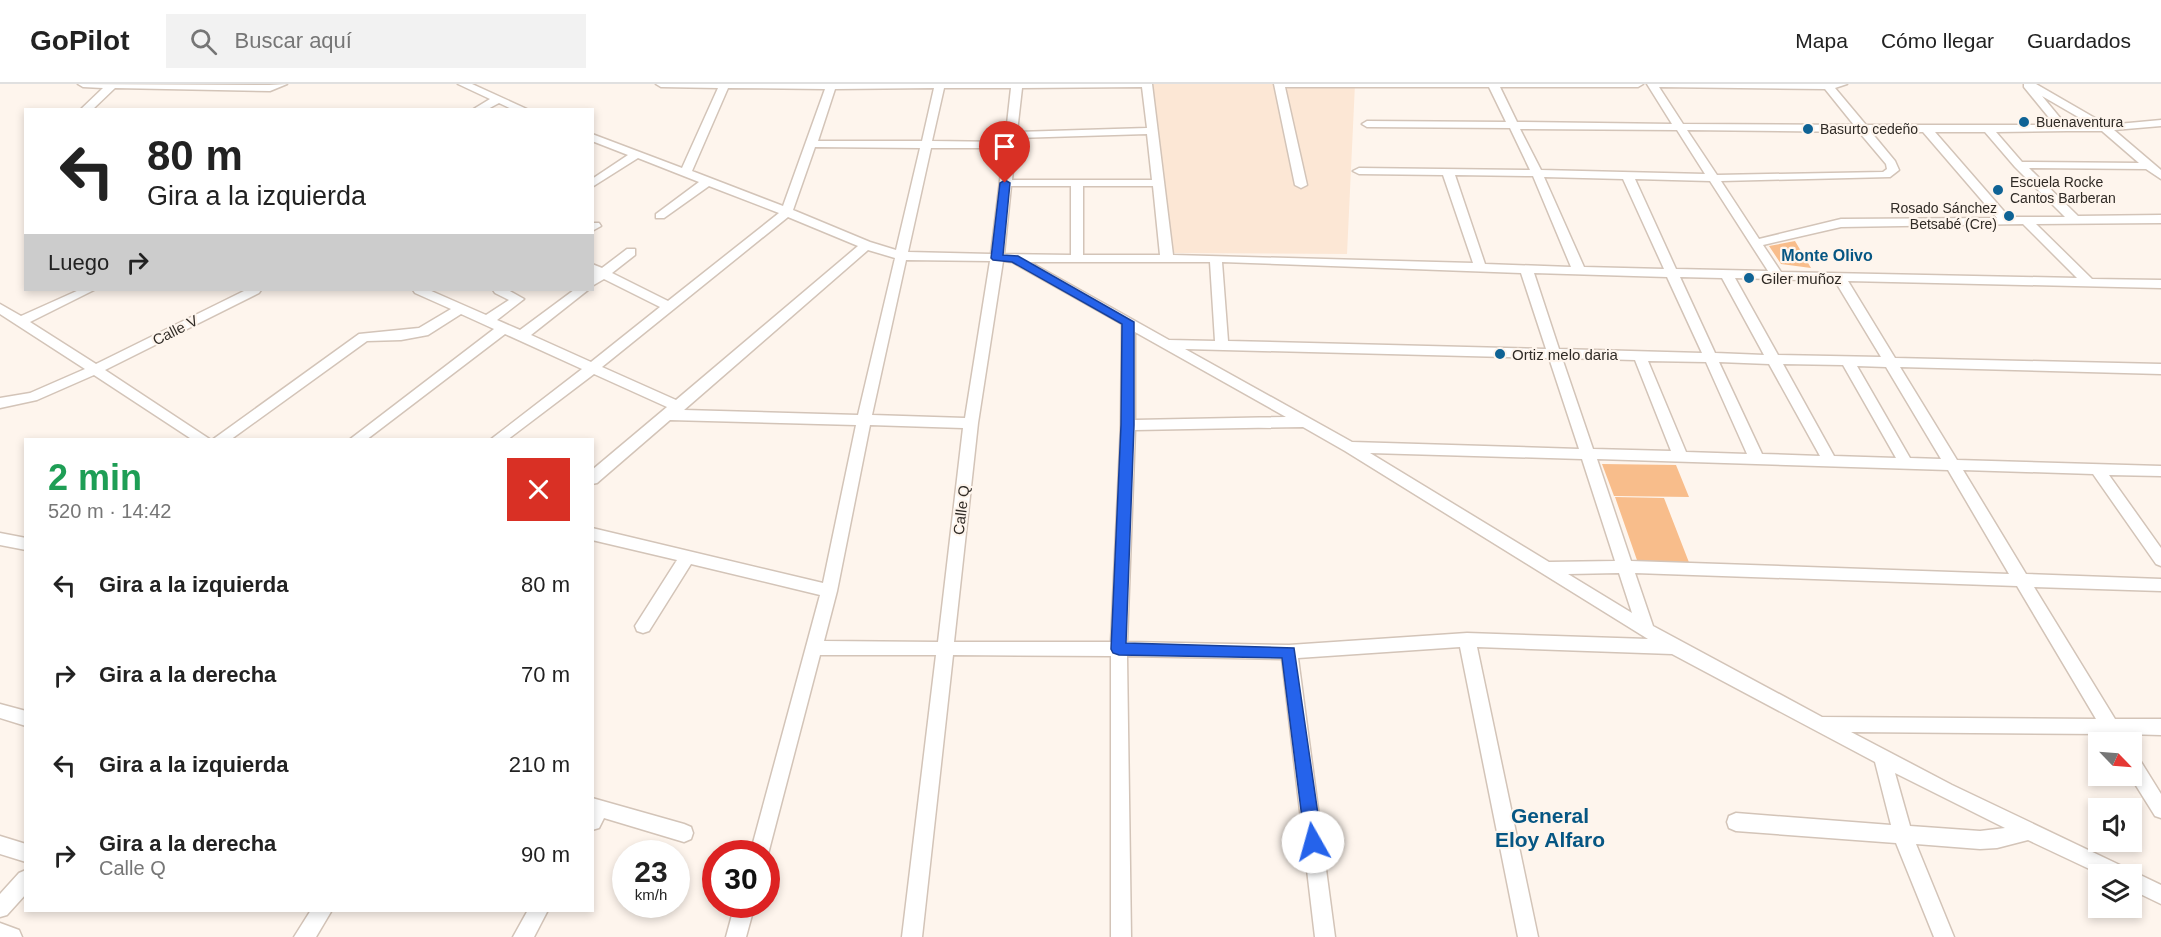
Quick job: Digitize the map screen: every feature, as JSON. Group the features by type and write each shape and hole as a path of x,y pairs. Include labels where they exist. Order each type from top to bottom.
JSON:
{"street":[{"path":"83,84 270,88 282,84"},
{"path":"463,84 520,108"},
{"path":"661,84 1147,84 1167,259"},
{"path":"686,172 725,84"},
{"path":"1301,185 1279,84 1638,84"},
{"path":"1493,84 1537,172 1579,271"},
{"path":"1654,84 1842,84"},
{"path":"1654,84 1776,274"},
{"path":"2028,84 2069,105 2105,128 2155,166 2161,176"},
{"path":"2028,84 2064,129"},
{"path":"87,108 112,85"},
{"path":"500,438 591,369 787,212 832,85"},
{"path":"763,840 829,591 864,420 940,85"},
{"name":"Calle Q","path":"912,937 971,423 997,258 1017,85"},
{"path":"1359,171 1537,172 1715,178 1886,175 1893,170 1891,163 1864,128 1827,85"},
{"path":"481,108 500,99"},
{"path":"1367,124 2064,129 2161,123"},
{"path":"1987,128 2019,165 2075,220"},
{"path":"1926,129 2007,222"},
{"path":"812,144 926,144 1151,131"},
{"path":"594,138 686,172 866,245 902,256 1077,259 1215,258 1579,271 1838,275 2160,285"},
{"path":"594,183 637,154"},
{"path":"2019,165 2155,166"},
{"path":"1448,172 1479,266"},
{"path":"1628,175 1757,459"},
{"path":"660,216 708,181"},
{"path":"1005,183 1157,183"},
{"path":"1077,183 1077,259"},
{"path":"1756,243 1841,223 2028,223 2161,219"},
{"path":"2028,223 2089,283"},
{"path":"594,477 866,245"},
{"path":"598,271 631,252"},
{"path":"1014,258 1350,447 1674,647 1883,759 2098,864"},
{"path":"1215,258 1222,345"},
{"path":"1526,269 1646,630"},
{"path":"598,271 669,307"},
{"path":"1726,274 1830,461"},
{"path":"1838,275 1955,466 2021,581 2113,732"},
{"path":"21,321 86,291"},
{"name":"Calle V","path":"0,402 41,393 94,370 253,291"},
{"path":"421,291 591,369 674,411 971,423"},
{"path":"487,321 518,298 501,291"},
{"path":"520,337 581,291"},
{"path":"0,308 194,438"},
{"path":"222,438 364,337 401,336 423,332 460,309"},
{"path":"1121,937 1119,649 1128,425 1128,322"},
{"path":"360,438 503,329"},
{"path":"1166,344 2161,369"},
{"path":"1640,357 1681,457"},
{"path":"1848,362 1907,465"},
{"path":"1128,425 1307,422"},
{"path":"1350,447 2161,471"},
{"path":"2098,470 2161,560"},
{"path":"594,536 829,591"},
{"path":"0,539 24,544"},
{"path":"644,626 687,557"},
{"path":"1546,568 1625,567 2161,585"},
{"path":"815,648 946,647 1289,652 1467,640 1674,647"},
{"path":"1467,640 1528,937"},
{"path":"1289,652 1325,937"},
{"path":"0,711 24,717"},
{"path":"1819,723 2161,727"},
{"path":"1883,759 1903,834 1944,937"},
{"path":"2142,779 2161,810"},
{"path":"595,812 684,833"},
{"path":"1736,822 1980,840 2028,831"},
{"path":"0,845 24,852"},
{"path":"0,908 24,881"},
{"path":"2142,885 2161,895"},
{"path":"304,937 322,912"},
{"path":"523,937 538,912"},
{"path":"736,937 741,918"},
{"path":"0,933 12,937"}],"shaded area":[{"path":"1152,84 1355,84 1347,254 1173,253"},
{"path":"1795,241 1811,268 1781,264 1769,246"},
{"path":"1602,464 1676,465 1689,497 1614,496"},
{"path":"1615,497 1664,498 1690,565 1638,563"}],"place":[{"name":"Buenaventura","path":"2024,122"},
{"name":"Basurto cedeño","path":"1808,129"},
{"name":"Escuela Rocke Cantos Barberan","path":"1998,190"},
{"name":"Rosado Sánchez Betsabé (Cre)","path":"2009,216"},
{"name":"Giler muñoz","path":"1749,278"},
{"name":"Ortiz melo daria","path":"1500,354"}],"district":[{"name":"Monte Olivo","path":"1827,255"},
{"name":"General Eloy Alfaro","path":"1550,827"}],"route":[{"path":"1005,183 997,258 1014,258 1128,322 1128,425 1119,649 1289,652 1313,842"}]}
